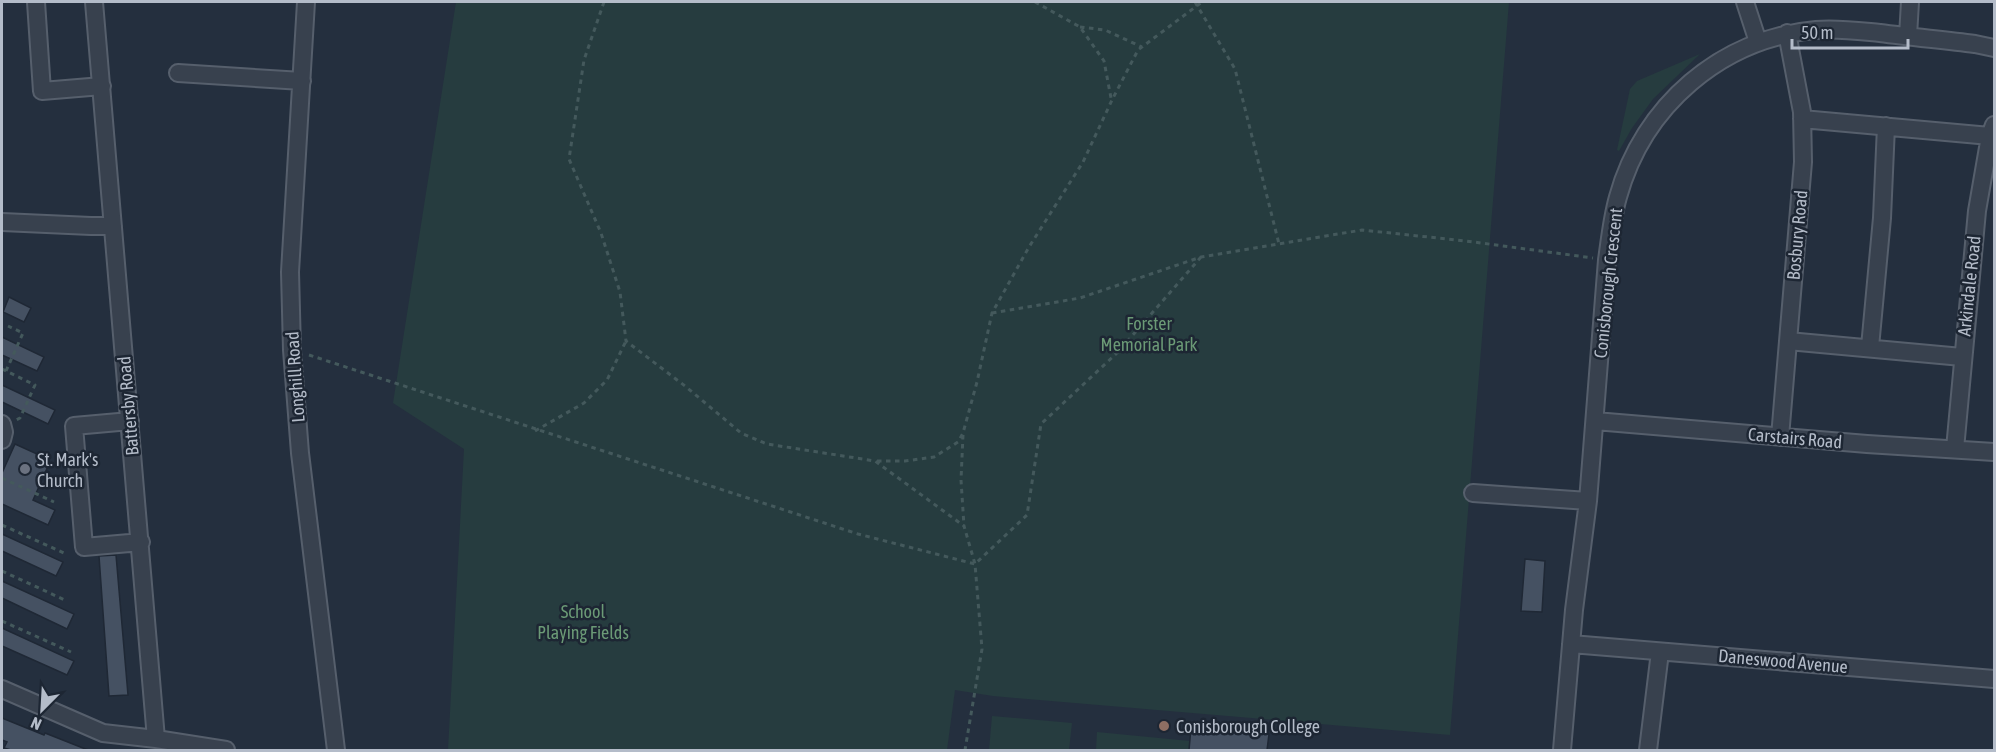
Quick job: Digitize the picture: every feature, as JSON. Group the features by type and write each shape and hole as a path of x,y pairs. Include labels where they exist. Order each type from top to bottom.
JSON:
{"street":[{"path":"36,2 42,91 102,86"},
{"name":"Battersby Road","path":"94,2 156,739"},
{"name":"Longhill Road","path":"306,2 290,272 291,350 300,453 336,750"},
{"path":"1745,2 1758,42"},
{"path":"1908,36 1910,2"},
{"name":"Conisborough Crescent","path":"1562,750 1571,644 1588,501 1607,260 1618,196 1637,149 1666,106 1701,72 1758,42 1787,33 1829,30 1908,36 1995,48"},
{"name":"Bosbury Road","path":"1780,436 1803,162 1802,119 1787,33"},
{"path":"178,72 302,81"},
{"path":"1802,119 1992,136"},
{"path":"1870,347 1882,218 1886,126"},
{"name":"Arkindale Road","path":"1955,449 1977,211 1992,136"},
{"path":"2,222 113,226"},
{"path":"1788,341 1962,357"},
{"path":"130,421 74,426 84,546 141,542"},
{"name":"Carstairs Road","path":"1595,421 1995,452"},
{"path":"1473,493 1588,501"},
{"name":"Daneswood Avenue","path":"1571,644 1995,679"},
{"path":"1648,750 1660,652"},
{"path":"2,689 103,733 226,750"}],"path":[{"path":"535,431 584,403 607,380 626,341 620,292 601,233 569,159 584,60 603,2"},
{"path":"1035,2 1080,27 1106,30 1142,47"},
{"path":"965,750 982,649 975,564 964,526 961,480 963,433 992,313 1029,247 1083,162 1138,50 1196,3 1202,2"},
{"path":"1196,3 1235,69 1280,244"},
{"path":"1080,27 1104,61 1112,100"},
{"path":"992,313 1080,298 1201,257 1362,230 1607,260"},
{"path":"975,564 1027,515 1041,424 1118,352 1201,257"},
{"path":"2,430 20,418 35,385 4,370 23,333 8,326"},
{"path":"626,341 741,433 767,444 874,461 904,461 934,457 958,442 963,433"},
{"path":"291,350 858,534 975,564"},
{"path":"874,461 964,526"},
{"path":"2,478 54,502"},
{"path":"2,525 64,554"},
{"path":"2,571 67,601"},
{"path":"2,621 71,652"}],"green space":[{"name":"Forster Memorial Park","path":"456,2 1509,2 1450,735 993,696 955,690 947,750 448,750 464,449 393,403"},
{"path":"1700,54 1653,99 1619,151 1617,150 1630,89 1637,81"},
{"path":"992,716 1072,723 1069,750 989,750"},
{"path":"1097,732 1190,741 1189,750 1096,750"}],"building":[{"path":"9,297 31,308 24,322 3,312"},
{"path":"2,337 44,357 37,371 2,355"},
{"path":"2,385 55,410 48,424 2,402"},
{"path":"15,444 46,458 44,462 49,464 33,500 55,510 48,525 2,504 2,473"},
{"path":"2,534 63,562 56,576 2,551"},
{"path":"116,555 128,695 109,696 99,556"},
{"path":"1525,559 1545,561 1542,612 1521,611"},
{"path":"2,581 74,614 67,629 2,598"},
{"path":"2,628 74,661 67,675 2,646"},
{"path":"2,718 88,750 11,750 4,748 7,742 2,740"},
{"path":"1191,728 1269,734 1267,750 1189,750"}],"place":[{"name":"St. Mark's Church","path":"25,469"},
{"name":"Conisborough College","path":"1164,726"}],"park label":[{"name":"School Playing Fields","path":"583,621"}]}
